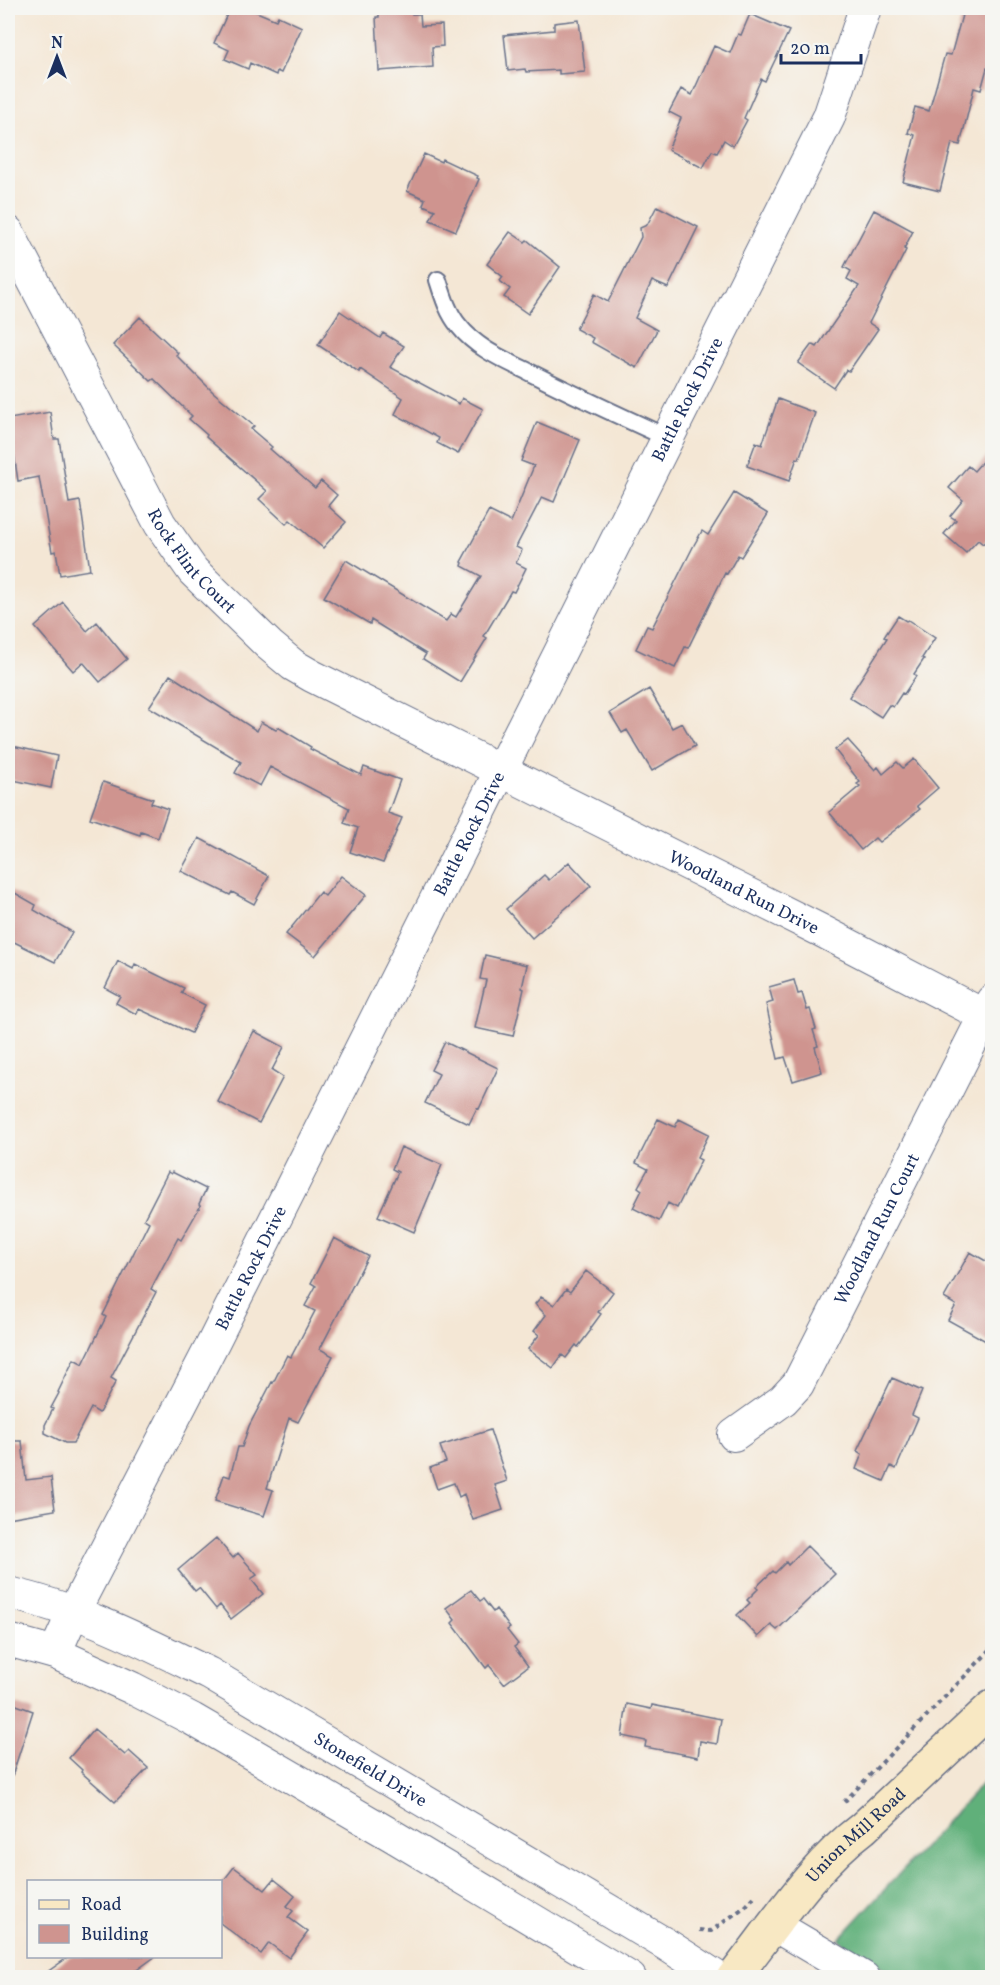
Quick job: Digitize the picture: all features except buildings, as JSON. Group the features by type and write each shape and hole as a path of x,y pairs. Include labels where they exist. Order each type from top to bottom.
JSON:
{"street":[{"name":"Battle Rock Drive","path":"55,1653 73,1613 214,1341 830,117 865,8"},
{"name":"Rock Flint Court","path":"8,232 160,524 193,571 268,645 293,665 501,770"},
{"name":"Woodland Run Drive","path":"501,770 820,930 989,1008"},
{"name":"Woodland Run Court","path":"734,1435 783,1400 798,1384 989,1008"},
{"name":"Stonefield Drive","path":"8,1593 73,1613 210,1674 718,1977"},
{"path":"8,1640 55,1653 132,1688 192,1719 630,1977"},
{"name":"Union Mill Road","path":"733,1977 806,1885 845,1841 863,1828 993,1707"},
{"path":"774,1925 864,1977"}],"lane":[{"path":"438,280 445,303 458,325 474,342 564,390 668,438"}],"path":[{"path":"840,1806 993,1648"},
{"path":"667,1945 679,1929 711,1931 746,1906 762,1889"}],"green space":[{"path":"992,1773 992,1977 901,1977 849,1950 839,1939"}]}
